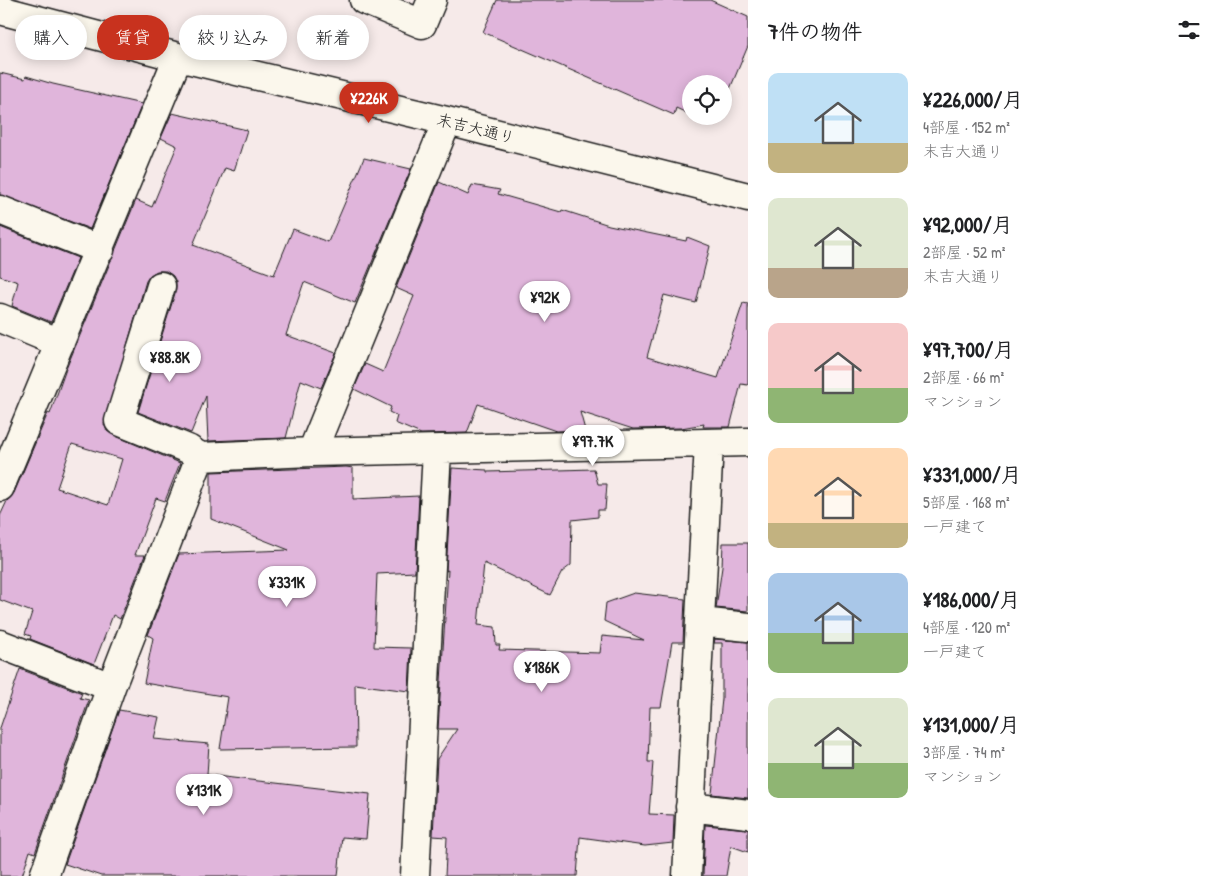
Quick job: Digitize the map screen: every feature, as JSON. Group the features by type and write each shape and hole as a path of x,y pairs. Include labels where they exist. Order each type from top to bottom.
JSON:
{"street":[{"path":"364,0 422,24 432,0"},
{"name":"末吉大通り","path":"0,10 178,57 447,120 748,197"},
{"path":"0,487 100,250 178,57"},
{"path":"312,452 447,120"},
{"path":"0,210 100,250"},
{"path":"161,286 119,421 188,449 200,457 312,452 748,442"},
{"path":"0,318 60,343"},
{"path":"687,876 709,443"},
{"path":"415,876 437,450"},
{"path":"44,876 111,687 200,457"},
{"path":"700,622 748,627"},
{"path":"0,644 111,687"},
{"path":"690,807 748,814"}],"building":[{"path":"497,0 710,0 748,17 748,46 732,84 732,75 682,75 682,111 676,108 674,115 483,32"},
{"path":"0,73 25,79 26,76 142,104 90,229 0,195"},
{"path":"172,113 247,130 234,171 225,168 193,245 274,275 293,229 328,242 364,158 411,169 355,303 304,282 286,335 336,353 321,388 301,380 286,438 208,441 206,396 191,433 138,412 176,290 176,282 173,276 166,271 157,271 150,275 146,281 104,424 107,431 113,435 180,463 165,501 156,498 135,555 145,555 120,619 113,615 94,664 30,639 31,636 25,634 32,612 0,600 0,516 7,501 14,493 48,413 50,414 66,369 136,200 152,207 177,146 161,138","holes":["72,444 122,459 108,505 57,488"]},
{"path":"439,182 468,195 472,185 500,190 498,194 561,212 562,210 609,225 686,241 687,237 710,246 696,303 664,295 647,357 718,378 743,303 748,304 748,385 741,384 730,427 703,427 704,424 681,428 633,429 580,412 585,430 556,431 478,404 467,433 421,434 395,423 397,416 389,412 391,407 354,389 365,364 383,372 414,296 396,288"},
{"path":"0,227 78,258 51,322 12,306 18,282 0,276"},
{"path":"353,468 353,499 419,496 415,572 377,574 374,647 411,648 409,691 355,684 356,747 220,749 228,697 144,683 153,638 148,635 179,554 289,550 211,519 211,472"},
{"path":"452,468 487,470 487,472 594,469 598,484 607,484 605,510 598,510 598,517 572,520 571,565 562,572 550,595 484,563 478,625 495,627 496,645 500,645 499,650 600,653 602,636 644,640 604,621 606,603 634,593 685,599 683,642 672,642 661,707 650,707 648,762 653,762 649,814 674,815 673,843 645,846 580,837 577,876 445,876 447,837 433,836 437,759 457,729 438,729"},
{"path":"723,543 748,543 748,611 716,608 722,567"},
{"path":"715,639 748,642 748,798 712,794 722,699 722,643 714,643"},
{"path":"20,669 82,693 80,698 89,700 35,853 30,851 22,876 0,876 0,728"},
{"path":"119,710 159,717 154,739 209,744 207,775 370,794 366,839 342,837 338,876 101,876 65,864"},
{"path":"705,825 748,829 748,852 731,846 726,876 703,876"}]}
